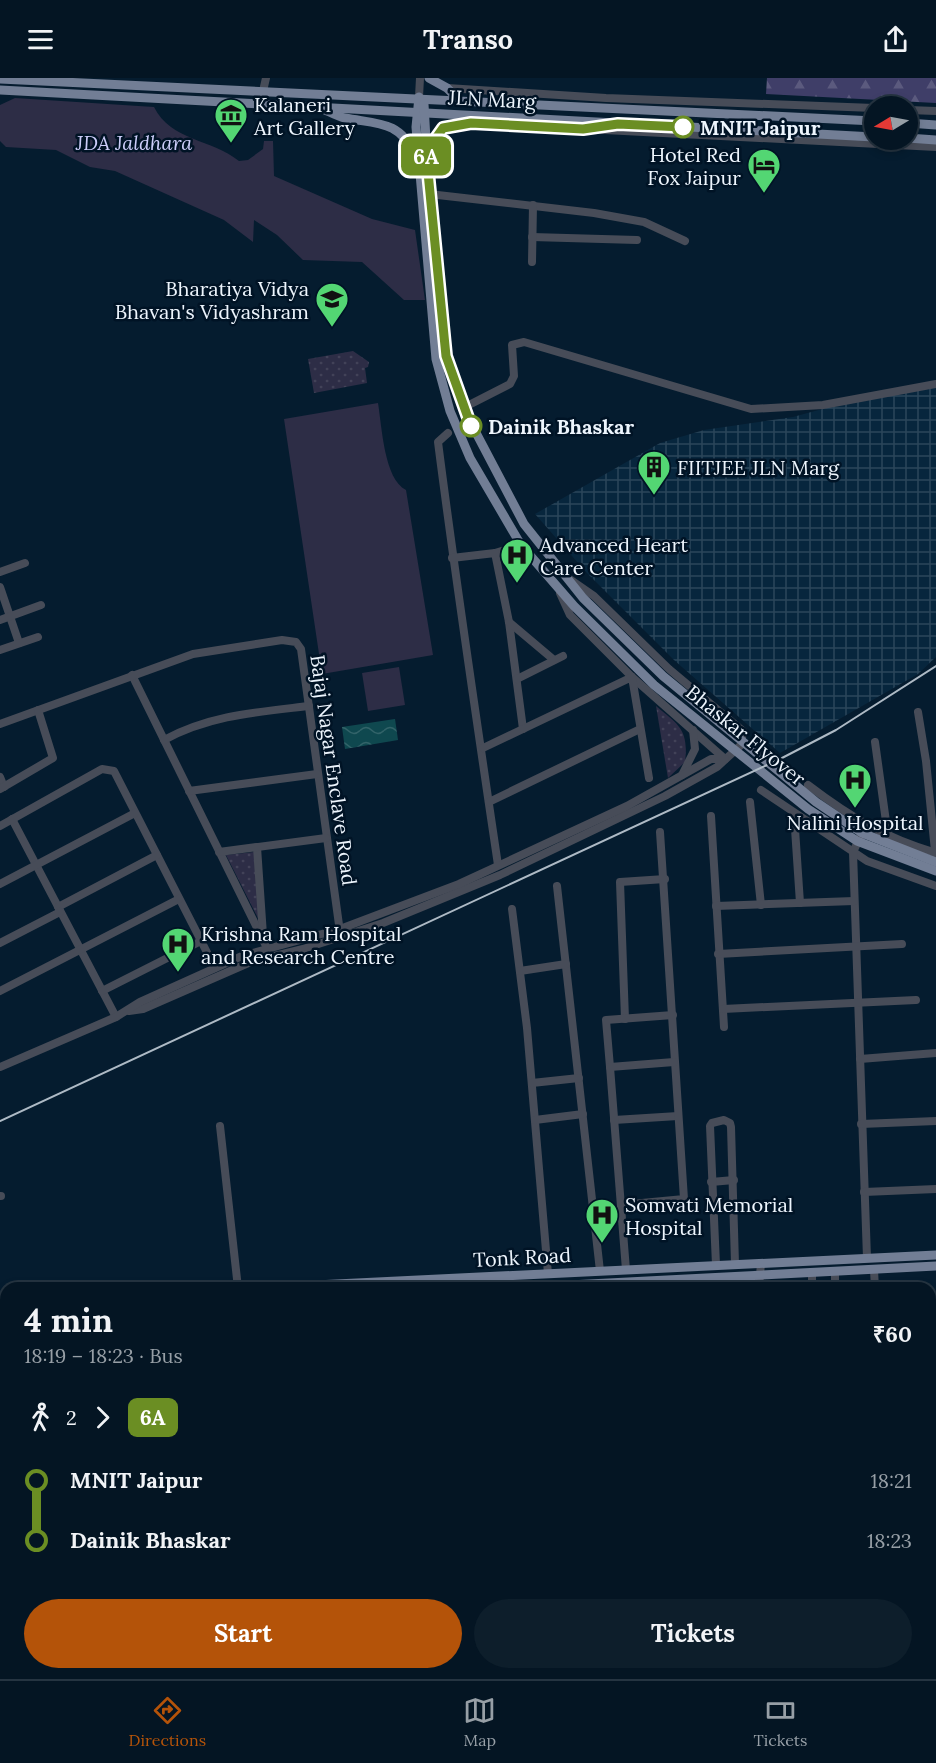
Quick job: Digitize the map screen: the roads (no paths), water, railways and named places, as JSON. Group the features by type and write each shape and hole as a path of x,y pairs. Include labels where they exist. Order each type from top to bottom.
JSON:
{"main road":[{"path":"423,78 447,88 458,99"},
{"name":"JLN Marg","path":"0,79 422,98 545,99 864,121"},
{"name":"JLN Marg","path":"3,91 618,124 717,132 864,137"},
{"path":"422,98 421,113 426,152 441,358"},
{"path":"320,107 343,118 381,123 409,140 418,163"},
{"path":"421,113 416,127 418,163 441,358"},
{"path":"583,129 618,124"},
{"path":"918,124 936,125"},
{"path":"918,139 936,140"},
{"name":"Bhaskar Flyover","path":"441,358 463,408 524,524 583,598 663,676 816,802 862,833 911,855 936,862"},
{"name":"Bhaskar Flyover","path":"441,358 450,411 470,458 521,545 558,590 654,685 808,809 857,840 936,871"},
{"name":"Tonk Road","path":"379,1282 936,1255"},
{"name":"Tonk Road","path":"683,1282 936,1266"}],"street":[{"path":"263,91 266,78"},
{"path":"422,98 423,78"},
{"path":"447,88 545,99 864,108"},
{"path":"918,110 936,111"},
{"path":"426,152 443,128 452,124 471,123 583,129 717,132 936,147"},
{"path":"429,194 532,205 644,222 685,241"},
{"path":"532,205 532,262"},
{"path":"532,237 637,240"},
{"path":"463,408 510,384 514,376 512,345 524,342 750,409 823,405 936,384"},
{"path":"448,433 438,442 466,664 483,748 498,865"},
{"path":"452,558 495,553 521,545"},
{"path":"495,553 509,622 523,729"},
{"path":"0,572 26,563"},
{"path":"0,1067 129,1011 152,1005 253,961 440,902 665,796 717,767 741,745 743,731 674,674 594,596 571,578 564,577"},
{"path":"0,587 20,643"},
{"path":"558,590 570,615 632,677 725,759"},
{"path":"0,620 41,605"},
{"path":"509,622 554,660"},
{"path":"0,650 38,637"},
{"name":"Bajaj Nagar Enclave Road","path":"0,724 193,654 290,639 301,649 340,933"},
{"path":"517,679 562,656"},
{"path":"132,675 267,948"},
{"path":"483,748 632,677"},
{"path":"632,677 649,778"},
{"path":"164,740 201,723 224,717 309,706"},
{"path":"0,777 2,788 53,758 38,710"},
{"path":"918,712 927,761 936,862"},
{"path":"489,802 640,729"},
{"path":"679,778 691,762 695,749 693,730"},
{"path":"876,742 888,836"},
{"path":"129,1011 140,1002 215,968 267,948 340,933 459,884 627,806 711,759 725,759"},
{"path":"927,761 936,761"},
{"path":"0,826 106,768 114,771 215,968"},
{"path":"189,791 317,774"},
{"path":"808,785 847,815 888,836 936,853"},
{"path":"761,790 867,861 936,886"},
{"path":"750,802 761,905"},
{"path":"0,884 135,813"},
{"path":"794,814 800,903"},
{"path":"711,816 724,1027"},
{"path":"12,819 116,1017"},
{"path":"866,825 852,852 867,1258"},
{"path":"621,1205 684,1199 674,1062 665,879 660,831"},
{"path":"219,852 326,838"},
{"path":"257,847 263,939"},
{"path":"0,943 157,855"},
{"path":"625,1019 620,882 665,879"},
{"path":"557,886 600,1271"},
{"path":"0,992 179,898"},
{"path":"716,906 854,901"},
{"path":"512,909 532,1083 548,1274"},
{"path":"102,991 201,940"},
{"path":"718,954 902,944"},
{"path":"520,971 566,964"},
{"path":"723,1009 916,1000"},
{"path":"626,1270 606,1020 673,1015"},
{"path":"860,1059 936,1053"},
{"path":"610,1067 674,1062"},
{"path":"532,1083 579,1078"},
{"path":"535,1120 583,1114"},
{"path":"614,1120 678,1116"},
{"path":"716,1265 710,1126 712,1123 724,1120 730,1123 731,1127 735,1264"},
{"path":"861,1124 936,1121"},
{"path":"220,1126 237,1282"},
{"path":"711,1182 734,1180"},
{"path":"864,1192 936,1189"},
{"path":"760,1282 761,1263"},
{"path":"874,1270 875,1282"},
{"path":"835,1272 836,1282"},
{"path":"812,1273 812,1282"}],"water":[{"path":"395,719 398,740 345,749 342,727"}],"railway":[{"path":"0,1121 782,758 836,730 936,666"}],"place":[{"name":"MNIT Jaipur","path":"683,127"},
{"name":"Kalaneri Art Gallery","path":"231,144"},
{"name":"Hotel Red Fox Jaipur","path":"764,194"},
{"name":"Bharatiya Vidya Bhavan's Vidyashram","path":"332,328"},
{"name":"Dainik Bhaskar","path":"471,426"},
{"name":"FIITJEE JLN Marg","path":"654,496"},
{"name":"Advanced Heart Care Center","path":"517,584"},
{"name":"Nalini Hospital","path":"855,809"},
{"name":"Krishna Ram Hospital and Research Centre","path":"178,973"},
{"name":"Somvati Memorial Hospital","path":"602,1244"}],"park label":[{"name":"JDA Jaldhara","path":"134,142"}]}
